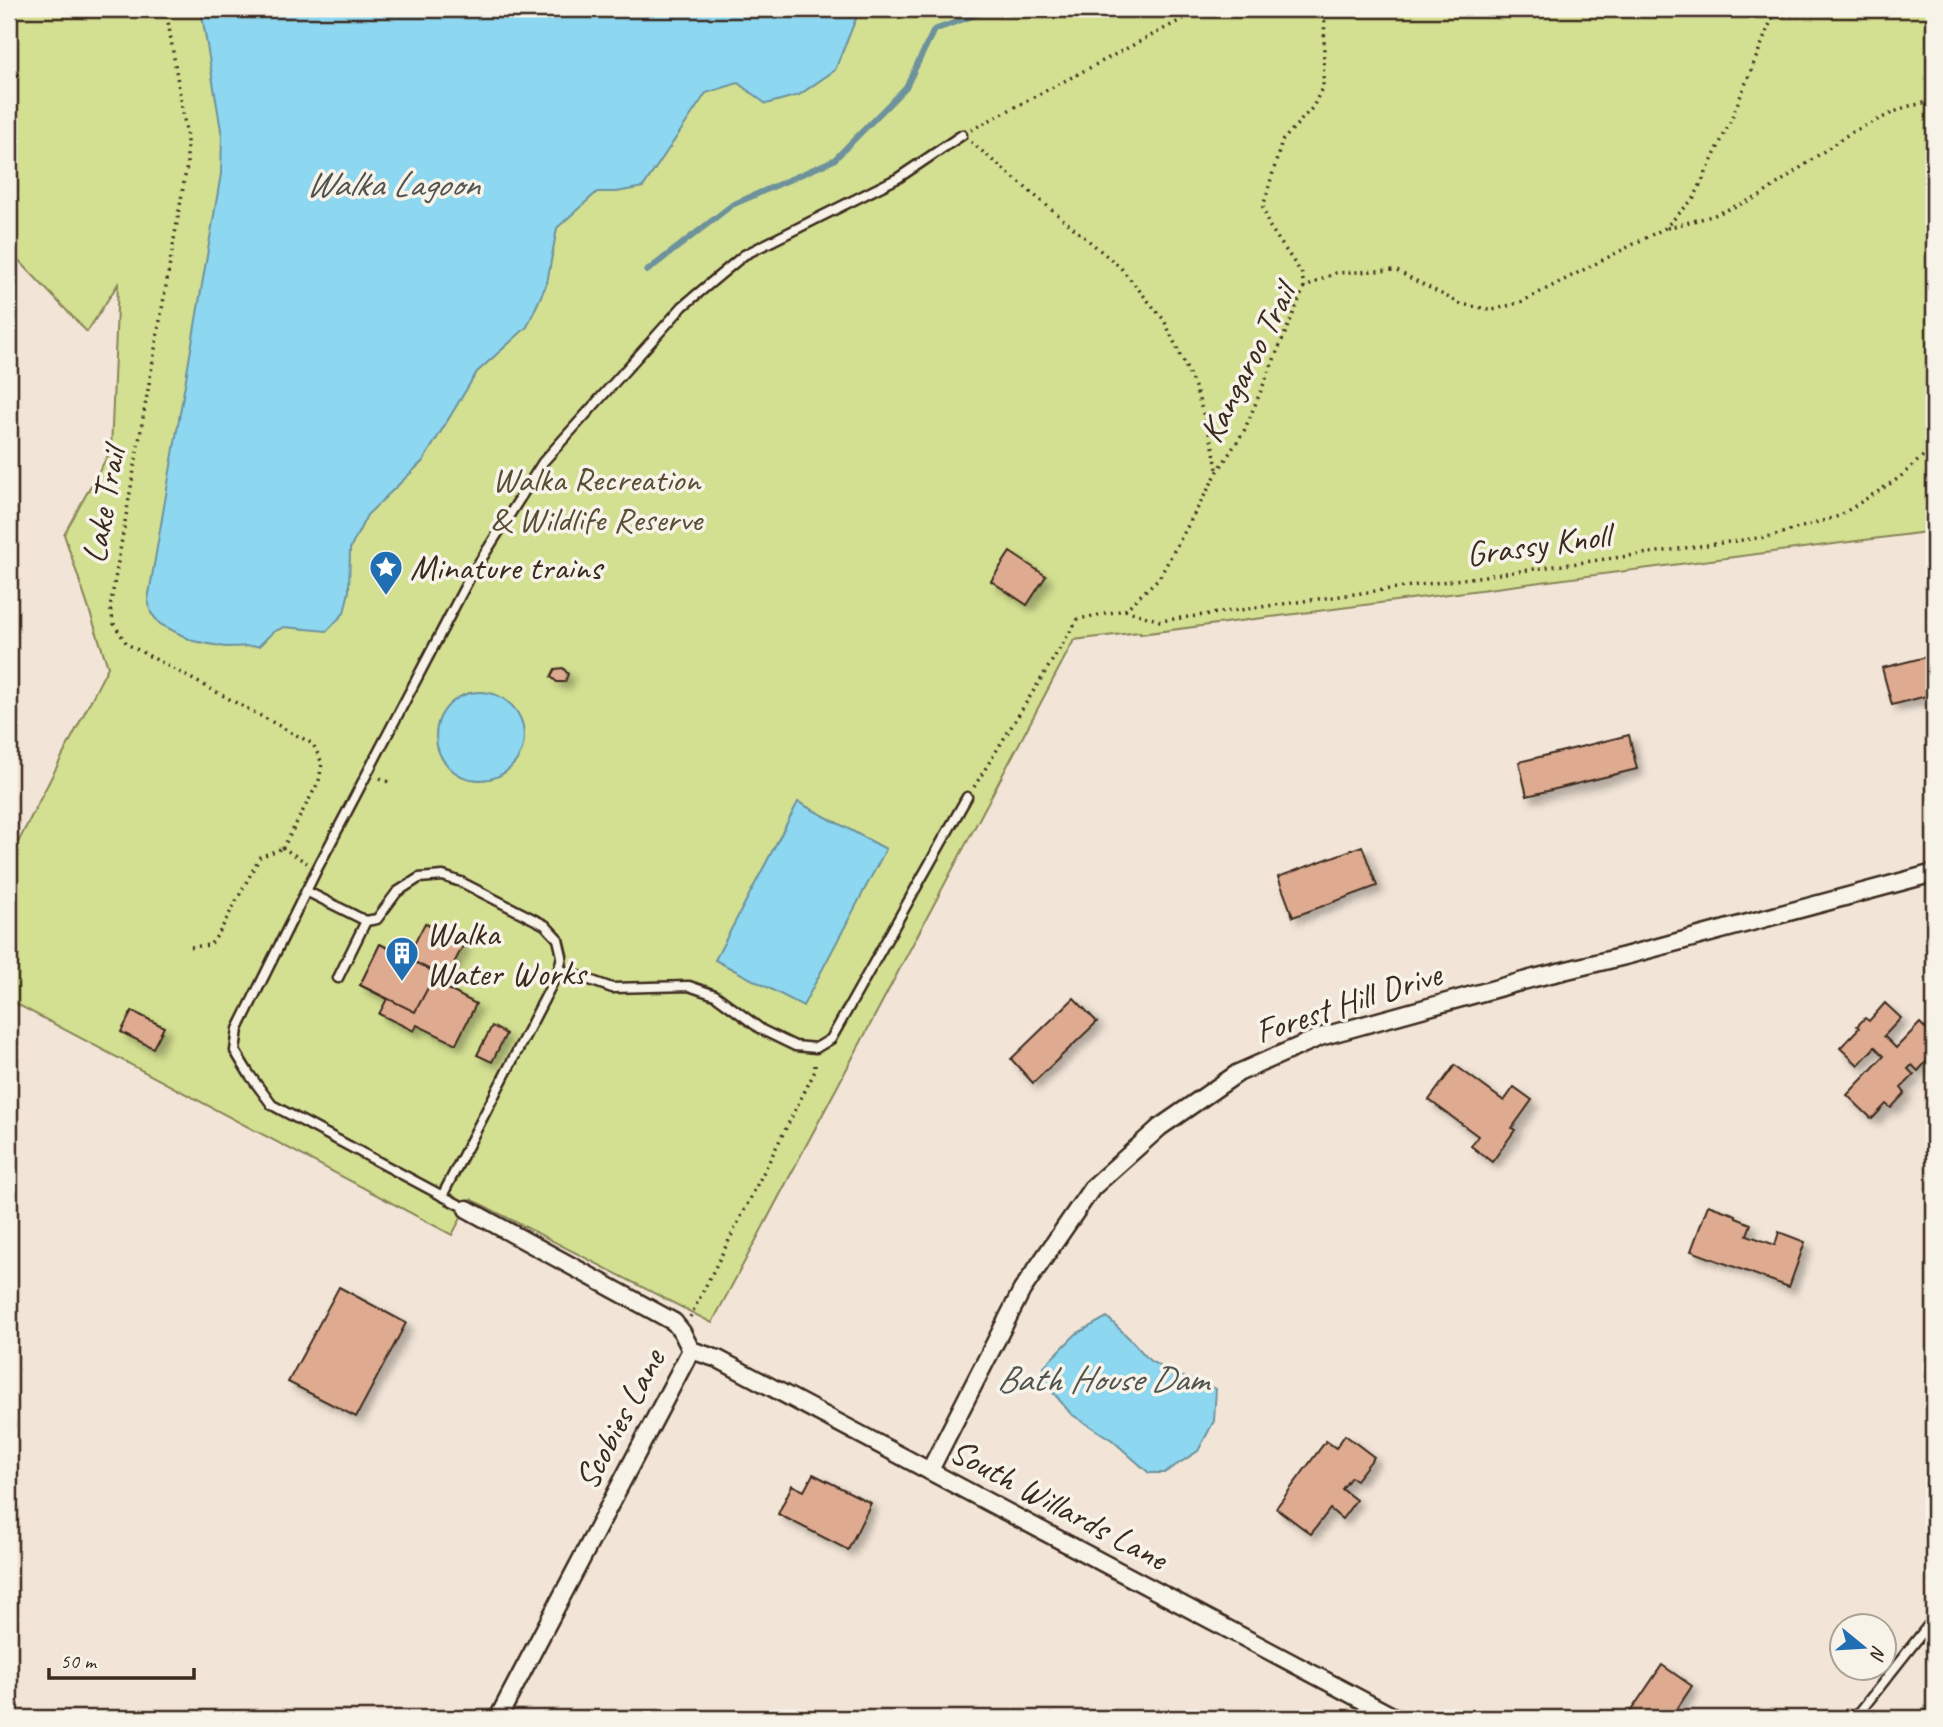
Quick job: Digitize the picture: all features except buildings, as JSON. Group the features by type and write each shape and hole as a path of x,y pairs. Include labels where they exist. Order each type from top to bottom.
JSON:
{"street":[{"name":"Forest Hill Drive","path":"930,1470 1022,1290 1092,1188 1160,1127 1237,1073 1320,1037 1934,873"},
{"name":"Scobies Lane","path":"467,1209 674,1322 691,1349 498,1718"},
{"name":"South Willards Lane","path":"691,1349 718,1359 1396,1718"}],"lane":[{"path":"467,1209 272,1105 234,1051 238,1029 317,869 470,577 543,462 683,306 744,255 898,178 962,135"},
{"path":"559,969 612,988 689,986 716,995 762,1030 795,1046 816,1048 831,1039 967,797"},
{"path":"306,891 366,921 377,919 397,892 419,878 443,876 461,881 545,925 558,939 562,956 559,969 442,1196"},
{"path":"338,978 366,921"},
{"path":"1855,1718 1934,1618"}],"path":[{"name":"Lake Trail","path":"166,9 187,138 187,165 110,608 114,624 127,643 313,744 322,762 319,781 283,848"},
{"path":"1202,9 962,135 1120,267 1164,320 1195,387 1218,471"},
{"path":"1304,288 1302,274 1268,224 1263,207 1282,141 1312,107 1323,86 1325,9"},
{"path":"1772,9 1773,16 1880,9"},
{"name":"Kangaroo Trail","path":"1125,610 1159,578 1218,471 1244,430 1304,288 1335,273 1395,270 1461,304 1493,310 1521,302 1665,228 1694,198 1730,122 1773,16"},
{"path":"1665,228 1712,216 1760,196 1850,133 1905,107 1934,101"},
{"name":"Grassy Knoll","path":"1125,610 1160,621 1772,536 1839,516 1899,478 1934,446"},
{"path":"967,797 1079,619 1125,610"},
{"path":"386,781 392,784"},
{"path":"191,947 210,945 260,857 283,848 317,869"},
{"path":"682,1332 815,1071 816,1048"}],"green space":[{"name":"Walka Recreation & Wildlife Reserve","path":"9,9 1934,9 1934,531 1140,634 1074,640 712,1323 471,1199 452,1235 9,1000 9,860 108,667 64,534 111,450 118,284 87,332 9,250"}],"water":[{"name":"Walka Lagoon","path":"201,9 860,9 835,70 799,95 766,104 738,83 706,93 643,187 617,192 597,192 557,228 547,283 527,327 477,372 423,461 367,515 350,549 349,591 344,613 327,631 284,627 273,632 259,646 225,647 193,641 160,624 151,613 148,600 221,174 222,136"},
{"path":"471,692 489,692 505,699 517,711 524,727 524,745 517,761 505,773 489,780 471,780 455,773 443,761 436,745 436,727 443,711 455,699"},
{"path":"798,802 886,849 803,1006 715,960"},
{"name":"Bath House Dam","path":"1107,1317 1150,1361 1175,1374 1216,1389 1214,1421 1198,1451 1164,1473 1149,1473 1112,1440 1071,1414 1046,1384 1044,1366 1076,1334"}],"waterway":[{"path":"647,271 732,205 834,160 906,87 934,30 992,9"}],"place":[{"name":"Minature trains","path":"386,597"},
{"name":"Walka Water Works","path":"402,983"}]}
